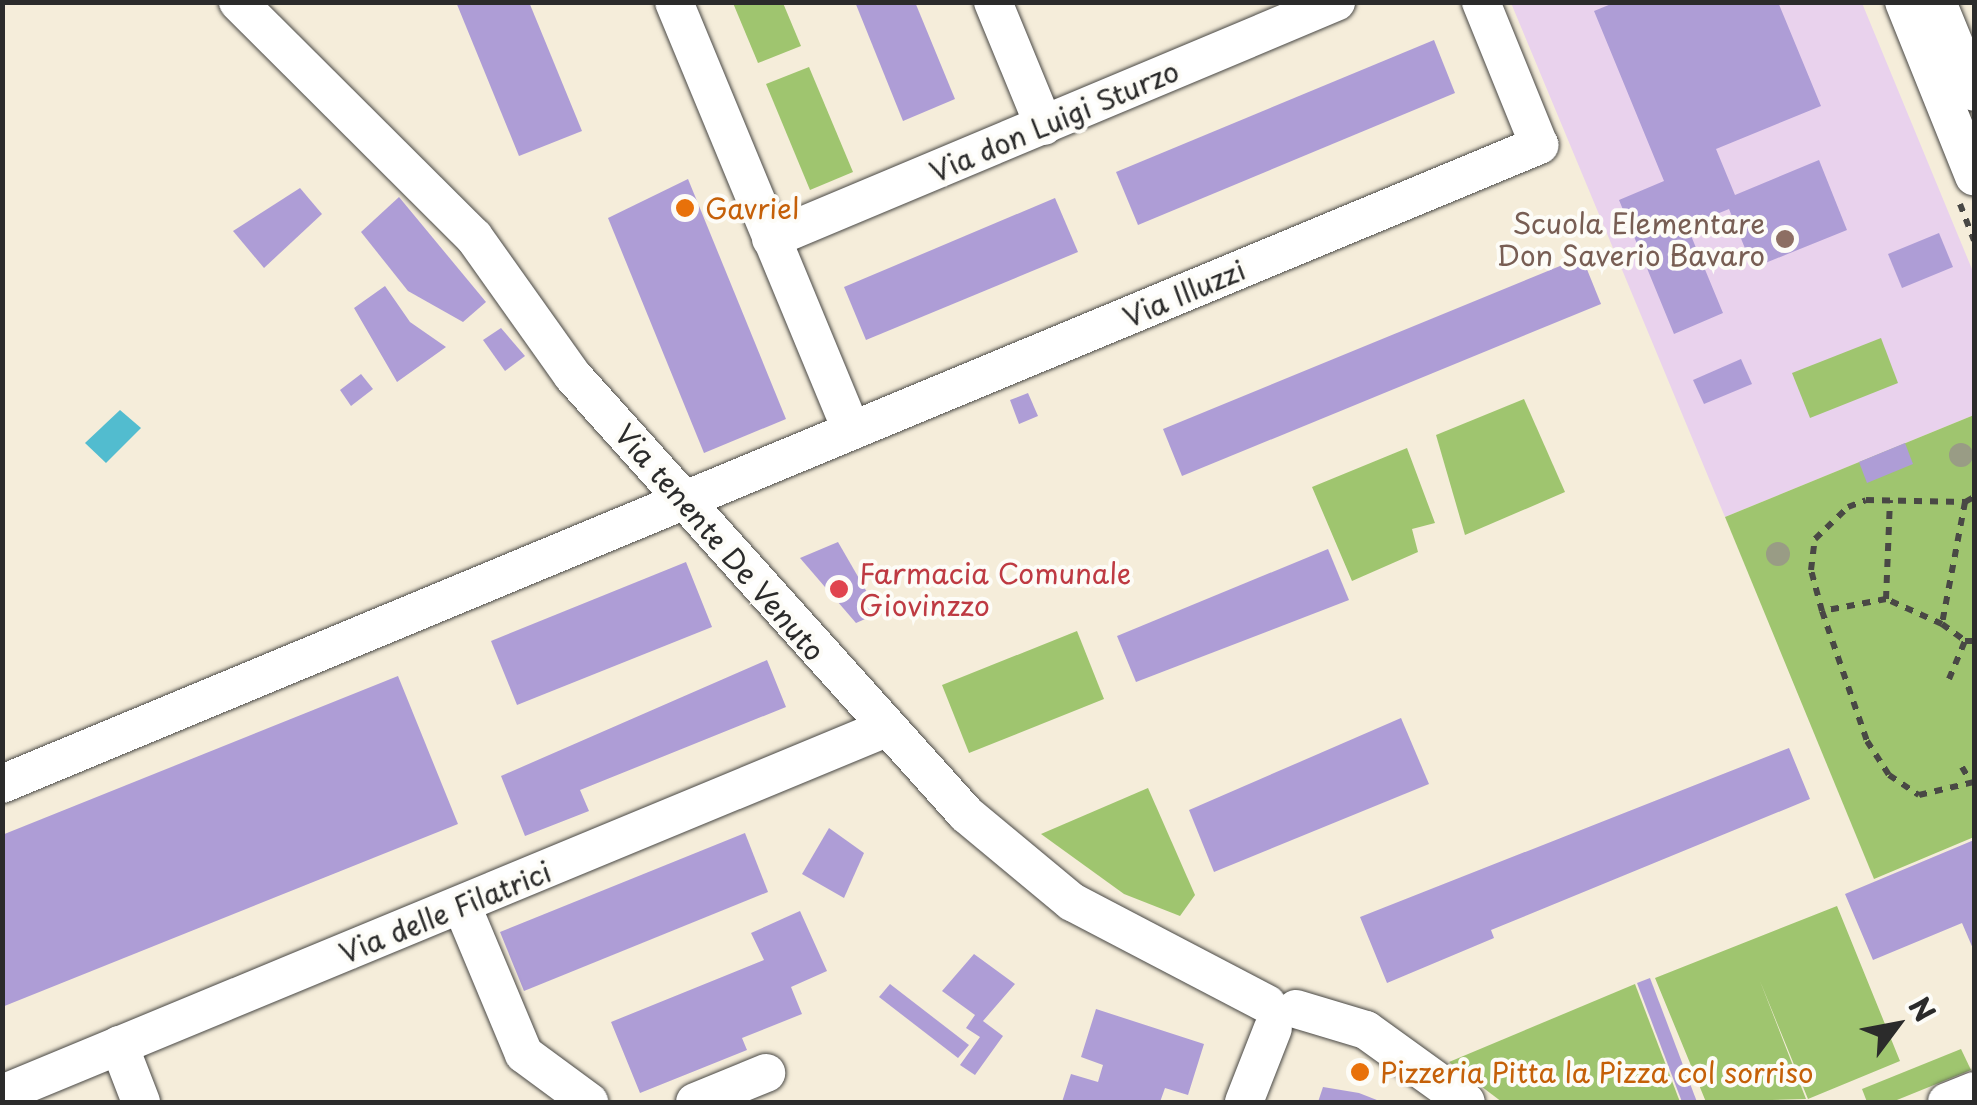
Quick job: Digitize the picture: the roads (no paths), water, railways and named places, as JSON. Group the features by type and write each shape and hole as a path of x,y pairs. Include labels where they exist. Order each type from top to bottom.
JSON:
{"street":[{"name":"Via tenente De Venuto","path":"238,2 474,237 572,375 966,814 1072,902 1279,1014 1366,1030 1466,1102"},
{"path":"674,2 852,431"},
{"path":"993,2 1044,126"},
{"name":"Via don Luigi Sturzo","path":"771,239 1336,2"},
{"name":"Via Illuzzi","path":"2,784 687,504 852,431 1539,145 1481,2"},
{"path":"1904,2 1974,176"},
{"path":"1937,2 1974,92"},
{"name":"Via delle Filatrici","path":"2,1094 886,728"},
{"path":"462,906 524,1054 589,1102"},
{"path":"1244,1102 1279,1014"},
{"path":"120,1046 141,1102"},
{"path":"695,1102 766,1073"},
{"path":"1947,1102 1974,1092"}],"water":[{"path":"120,410 141,428 106,463 85,443"}],"place":[{"name":"Gavriel","path":"685,208"},
{"name":"Scuola Elementare Don Saverio Bavaro","path":"1785,239"},
{"name":"Farmacia Comunale Giovinzzo","path":"839,589"},
{"name":"Pizzeria Pitta la Pizza col sorriso","path":"1360,1072"}]}
